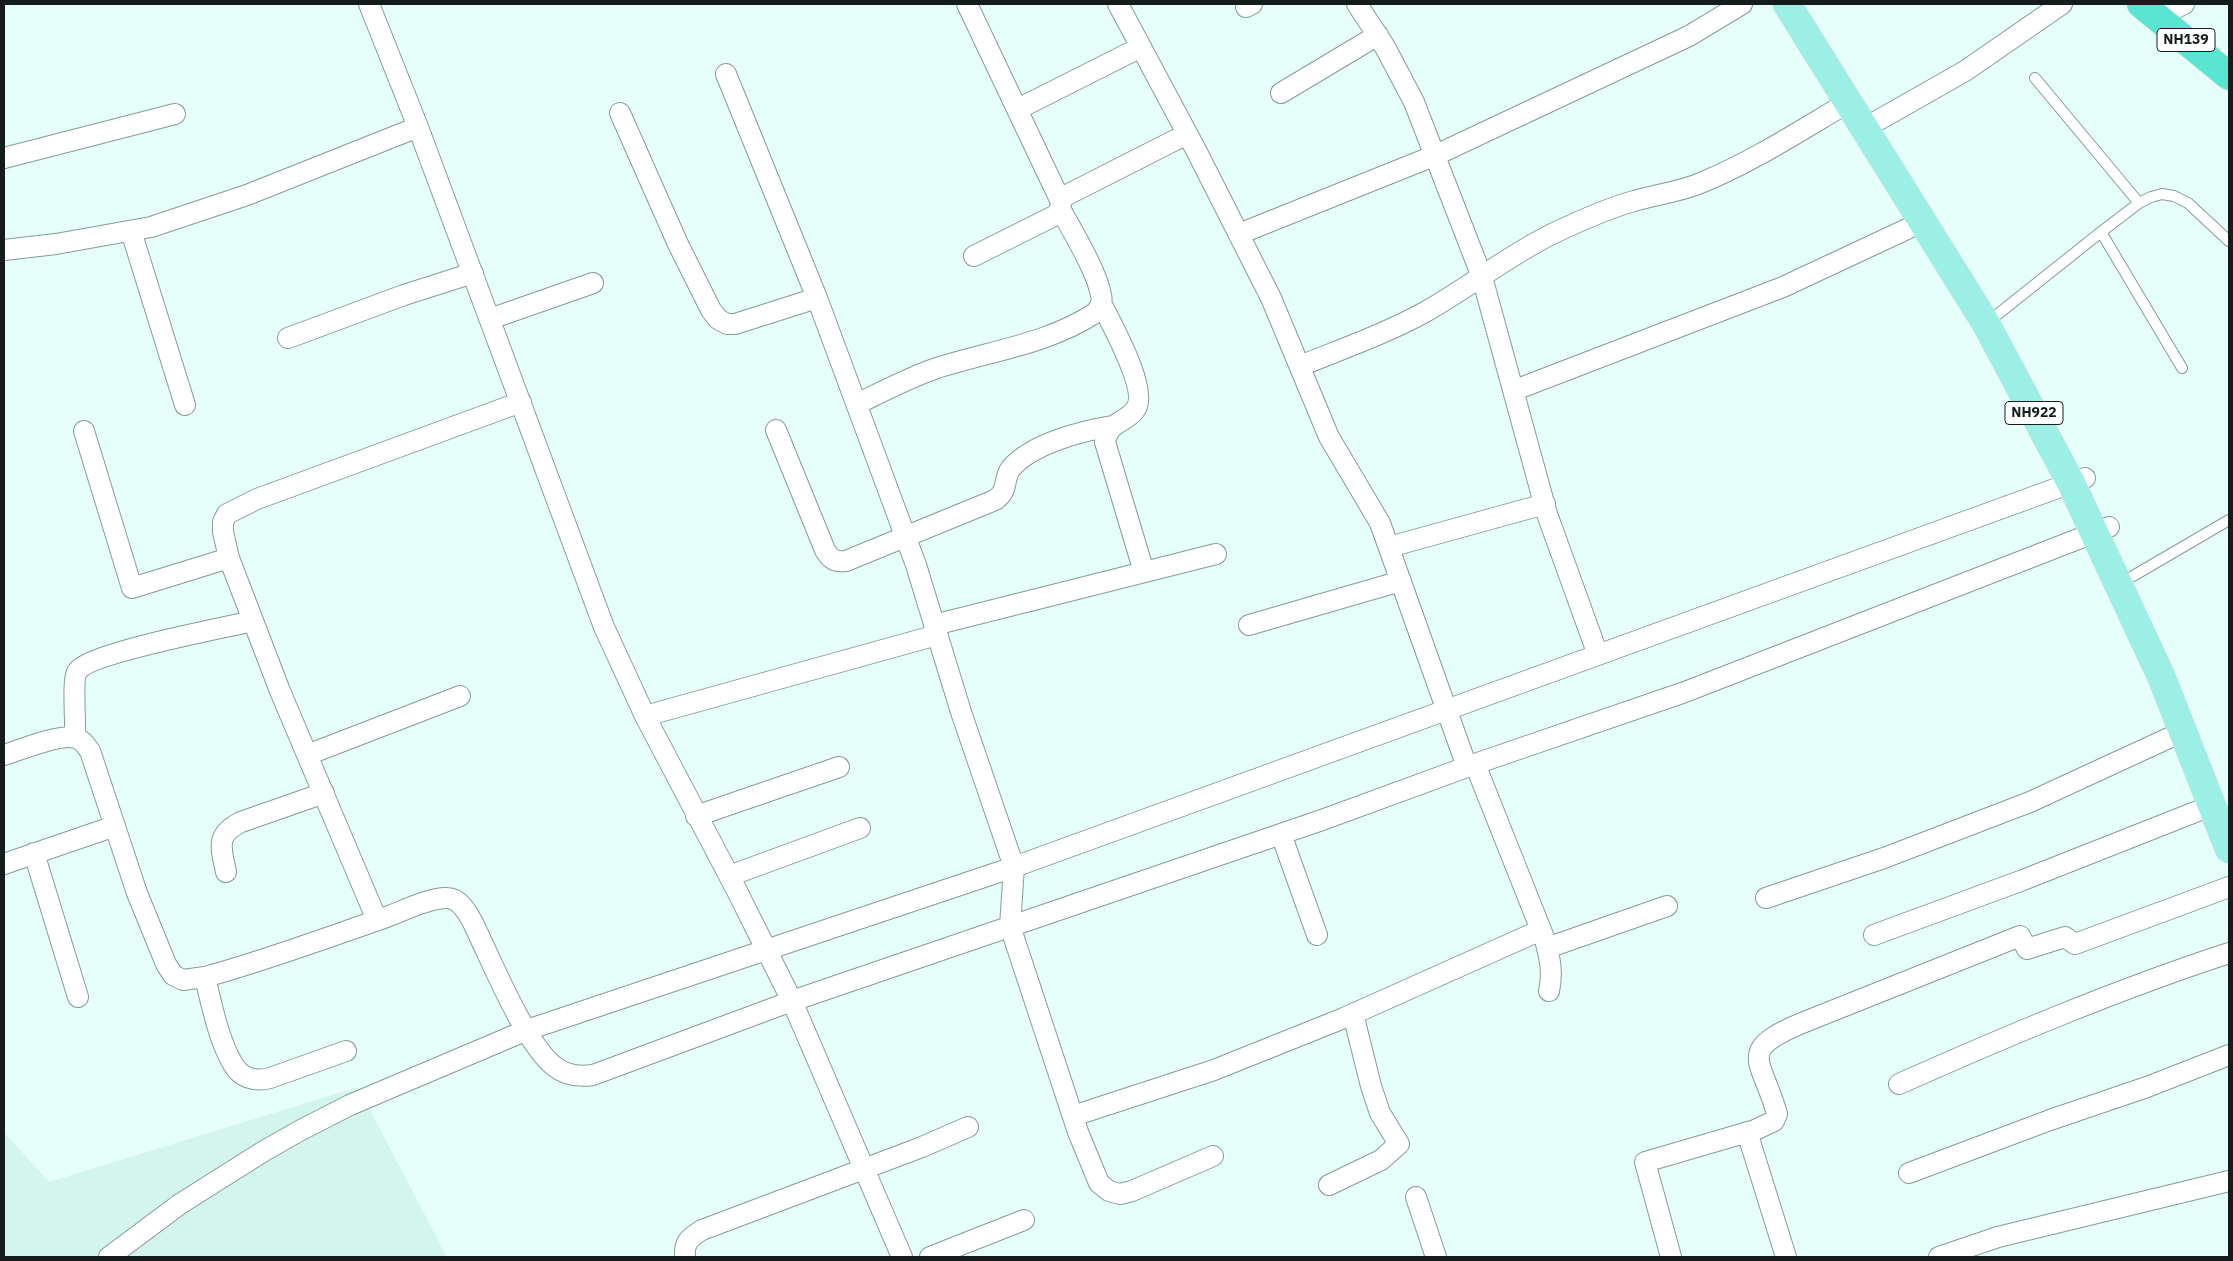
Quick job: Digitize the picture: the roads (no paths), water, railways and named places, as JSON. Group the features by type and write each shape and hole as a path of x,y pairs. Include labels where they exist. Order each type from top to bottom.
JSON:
{"highway":[{"name":"NH139","path":"2166,7 2229,52"},
{"name":"NH139","path":"2166,7 2229,76"}],"main road":[{"name":"NH922","path":"1787,4 1985,322 2078,480"},
{"path":"1805,4 1998,314 2102,529 2184,731 2221,805"},
{"path":"2102,529 2133,576 2192,710 2221,805 2229,849"}],"street":[{"path":"369,4 418,127 604,627 644,716 729,876 792,1001 902,1257"},
{"path":"857,404 937,368 995,353 1054,333 1086,319 1100,309 1102,296 1094,274 967,4"},
{"path":"1118,4 1271,298 1329,437 1367,500 1390,547 1447,709 1544,939 1551,961 1552,978 1548,991"},
{"path":"1357,4 1378,35 1414,102 1482,277 1501,351 1515,390 1545,504 1564,564 1598,655"},
{"path":"1239,234 1436,155 1689,36 1742,4"},
{"path":"1877,121 1965,71 2062,4"},
{"path":"1281,93 1378,35"},
{"path":"1018,109 1141,48"},
{"path":"726,74 817,298 907,536 961,712 1014,867 1010,926 1072,1116 1092,1168 1099,1183 1109,1191 1120,1194 1132,1191 1212,1156"},
{"path":"1300,366 1405,322 1482,277 1517,252 1601,212 1634,201 1682,190 1729,170 1849,102"},
{"path":"620,113 692,274 711,310 718,319 727,324 736,324 817,298"},
{"path":"4,158 175,114"},
{"path":"4,250 56,244 131,231 188,216 418,127"},
{"path":"974,256 1061,207 1069,193 1187,134"},
{"path":"1515,390 1783,287 1922,222"},
{"path":"131,231 184,405"},
{"path":"288,338 404,295 473,273"},
{"path":"490,319 592,283"},
{"path":"776,430 830,558 836,562 846,561 995,500 1002,495 1010,468 1034,452 1073,435 1112,426 1135,411 1140,402 1139,392 1130,367 1101,303"},
{"path":"376,920 253,621 229,558 223,532 223,522 228,514 238,508 521,402"},
{"path":"1112,426 1107,433 1105,442 1144,572"},
{"path":"84,431 132,588 229,558"},
{"path":"109,1257 180,1204 301,1130 350,1105 526,1030 1014,867 2078,480"},
{"path":"1390,547 1545,504"},
{"path":"4,755 31,746 74,737 83,742 90,751 137,893 166,964 174,975 182,980 205,977 430,901 445,898 456,900 464,907 471,919 526,1030 543,1055 554,1066 566,1073 579,1077 593,1075 792,1001 1281,834 1471,765 1685,692 2102,529"},
{"path":"644,716 936,630 1216,554"},
{"path":"1249,625 1401,580"},
{"path":"74,737 76,718 74,683 76,672 84,666 124,651 253,621"},
{"path":"307,754 460,696"},
{"path":"1766,898 1884,858 2022,805 2184,731"},
{"path":"696,816 839,767"},
{"path":"226,872 222,842 223,835 229,828 241,822 324,794"},
{"path":"1874,935 2221,805"},
{"path":"4,864 115,826"},
{"path":"729,876 860,828"},
{"path":"1281,834 1317,935"},
{"path":"34,853 78,997"},
{"path":"1671,1257 1645,1162 1766,1126 1774,1121 1777,1114 1758,1060 1760,1048 1780,1032 2020,936 2027,949 2065,937 2075,944 2229,887"},
{"path":"1072,1116 1214,1070 1544,939 1667,906"},
{"path":"1899,1084 2062,1013 2146,980 2229,953"},
{"path":"205,977 213,1010 230,1058 239,1072 249,1078 259,1081 270,1078 346,1051"},
{"path":"1329,1185 1375,1163 1399,1144 1380,1113 1371,1086 1353,1014"},
{"path":"1909,1172 2050,1120 2147,1087 2229,1055"},
{"path":"685,1257 684,1245 690,1237 702,1230 864,1169 968,1127"},
{"path":"1747,1132 1786,1257"},
{"path":"1939,1257 1998,1237 2229,1181"},
{"path":"1416,1197 1436,1257"},
{"path":"930,1257 1024,1220"}],"lane":[{"path":"2035,78 2139,203"},
{"path":"1998,314 2139,203 2162,194 2174,196 2188,203 2229,241"},
{"path":"2101,232 2182,368"},
{"path":"2133,576 2229,520"}]}
